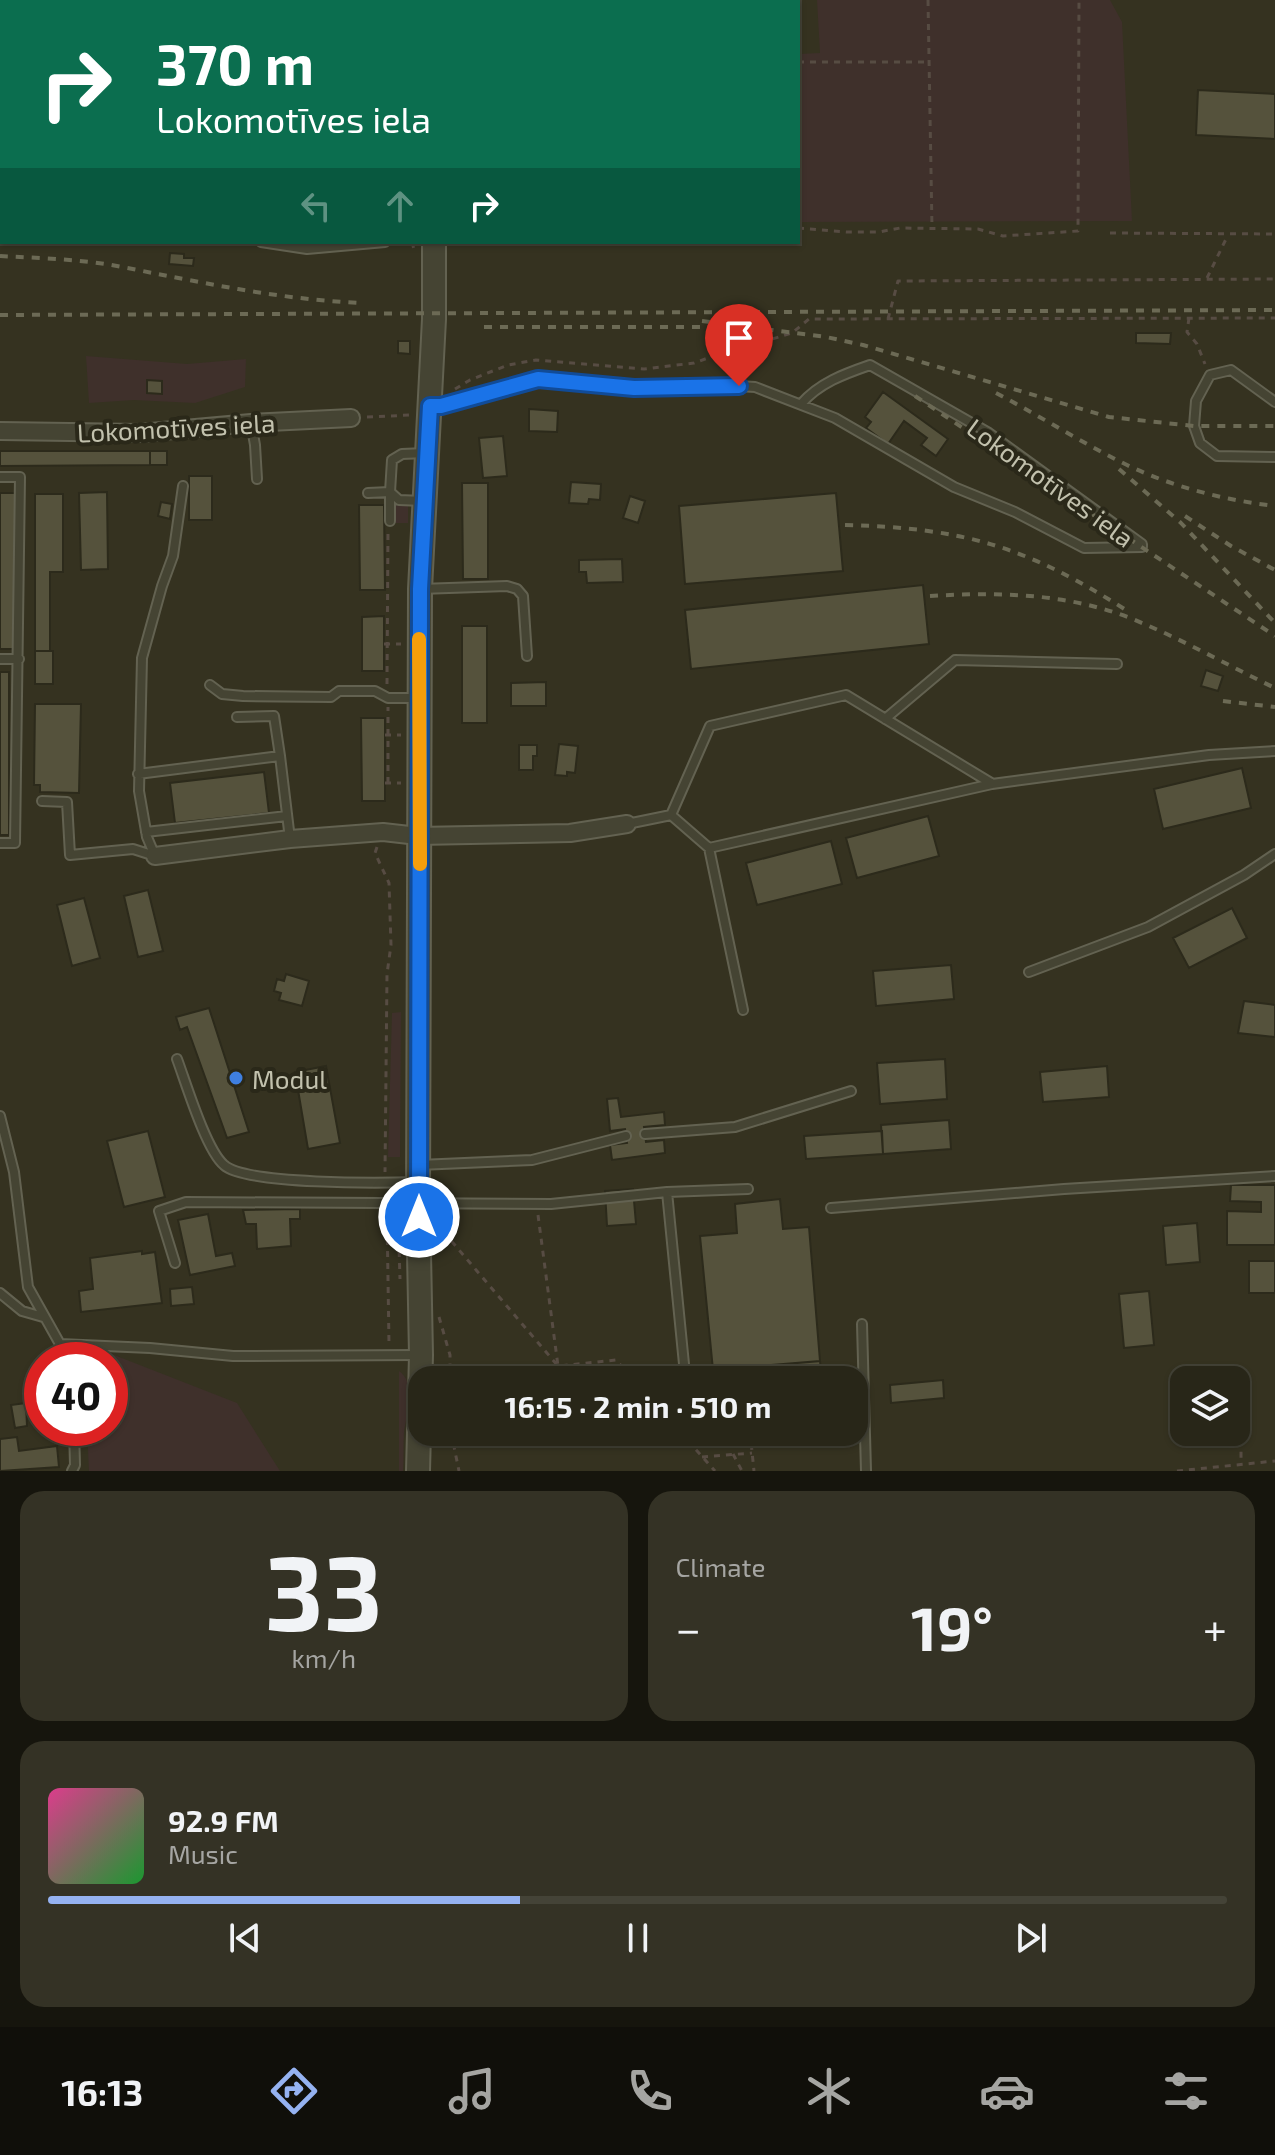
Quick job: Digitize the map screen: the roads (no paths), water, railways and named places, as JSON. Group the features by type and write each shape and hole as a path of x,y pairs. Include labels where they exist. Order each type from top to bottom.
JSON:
{"street":[{"path":"418,1471 421,1355 418,836 420,589 425,453 422,410 434,319 434,244"},
{"name":"Lokomotīves iela","path":"0,431 140,433 351,418"},
{"path":"155,856 290,839 383,832 418,836 570,833 627,824"}],"lane":[{"path":"274,244 307,249 335,244"},
{"name":"Lokomotīves iela","path":"422,410 538,379 634,388 755,387 835,418 954,487 1015,512 1084,548 1142,547 1142,544 989,433 870,365 832,380 812,392 801,404"},
{"path":"1275,402 1231,370 1210,375 1196,401 1194,426 1200,443 1217,456 1275,457"},
{"path":"251,423 257,479"},
{"path":"390,521 392,460 402,454 425,453"},
{"path":"0,477 20,477 15,843 0,843"},
{"path":"155,856 146,832 138,774 142,658 173,556 183,486"},
{"path":"368,493 390,492 399,500 423,501"},
{"path":"420,589 513,586 523,596 527,656"},
{"path":"0,659 19,659"},
{"path":"885,719 955,660 1117,664"},
{"path":"210,685 222,694 243,696 331,697 339,691 375,691 388,698 419,698"},
{"path":"671,815 710,726 846,695 992,784"},
{"path":"237,717 274,716 290,839"},
{"path":"709,848 992,784 1209,755 1275,751"},
{"path":"138,774 280,756"},
{"path":"42,801 67,802 70,855 133,849 155,856"},
{"path":"627,824 671,815"},
{"path":"671,815 709,848 743,1010"},
{"path":"146,832 287,816"},
{"path":"1029,972 1148,927 1244,875 1275,854"},
{"path":"177,1059 211,1148 224,1165 257,1178 418,1183 536,1203 748,1189"},
{"path":"645,1134 735,1127 851,1091"},
{"path":"0,1116 14,1172 28,1287 59,1342"},
{"path":"175,1263 159,1211 186,1202 387,1201 418,1183 532,1160 626,1136"},
{"path":"831,1208 1275,1176"},
{"path":"667,1192 684,1364"},
{"path":"0,1293 22,1311 43,1317"},
{"path":"862,1324 866,1471"},
{"path":"128,1347 233,1356 421,1355"},
{"path":"72,1471 74,1446"}],"railway":[{"path":"0,256 103,264 268,294 360,303"},
{"path":"0,315 1275,310"},
{"path":"702,321 826,337 863,345 1109,417 1194,426 1275,426"},
{"path":"484,327 712,327"},
{"path":"996,393 1144,473 1199,492 1275,506"},
{"path":"915,396 1275,636"},
{"path":"1119,469 1181,523 1275,623"},
{"path":"1185,516 1275,570"},
{"path":"845,525 925,531 992,545 1056,570 1126,610"},
{"path":"930,596 1032,596 1081,603 1130,618 1167,634 1275,688"},
{"path":"1223,701 1275,707"}],"place":[{"name":"Modul","path":"236,1078"}]}
